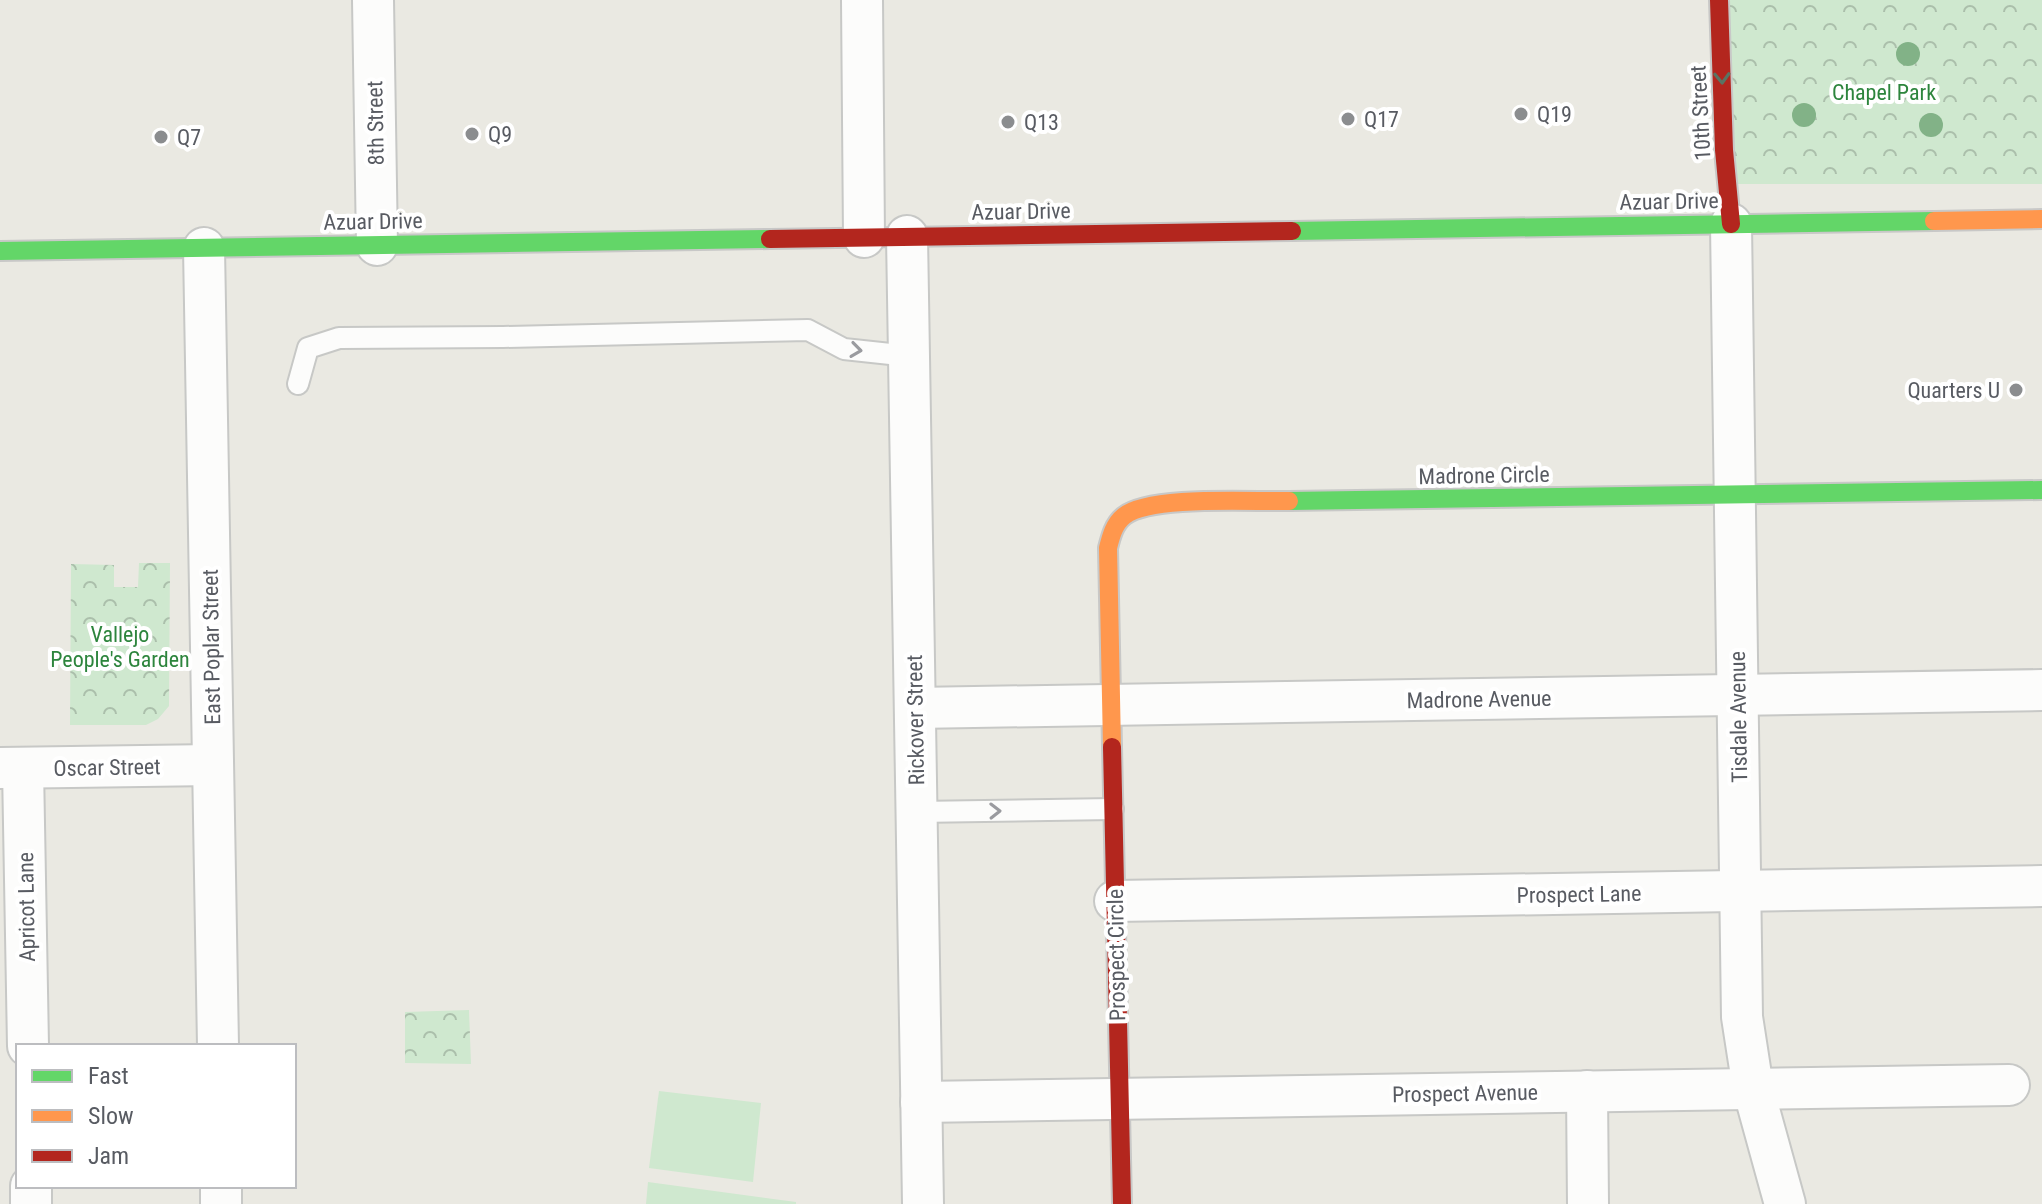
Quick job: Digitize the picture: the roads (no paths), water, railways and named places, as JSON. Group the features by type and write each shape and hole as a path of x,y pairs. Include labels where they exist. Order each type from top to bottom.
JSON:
{"main road":[{"name":"10th Street","path":"1719,0 1724,150 1731,224"},
{"name":"Azuar Drive","path":"0,251 2042,219"},
{"name":"Madrone Circle","path":"1111,705 1108,548 1111,531 1122,516 1139,506 1167,503 2042,490"},
{"name":"Prospect Circle","path":"1111,705 1122,1204"}],"street":[{"name":"8th Street","path":"373,0 377,245"},
{"path":"862,0 864,237"},
{"name":"Tisdale Avenue","path":"1731,224 1742,1017 1753,1088 1785,1204"},
{"name":"Rickover Street","path":"907,236 923,1204"},
{"name":"East Poplar Street","path":"204,248 218,1044"},
{"name":"Madrone Avenue","path":"915,708 2042,690"},
{"name":"Oscar Street","path":"11,768 213,765"},
{"name":"Apricot Lane","path":"11,768 19,1028"},
{"name":"Prospect Lane","path":"1115,901 2042,886"},
{"name":"Prospect Avenue","path":"921,1102 2009,1085"},
{"path":"1587,1091 1588,1204"}],"lane":[{"path":"298,384 308,348 339,338 808,330 844,349 909,356"},
{"path":"917,812 1113,809"}],"place":[{"name":"Q19","path":"1521,114"},
{"name":"Q17","path":"1348,119"},
{"name":"Q13","path":"1008,122"},
{"name":"Q9","path":"472,134"},
{"name":"Q7","path":"161,137"},
{"name":"Quarters U","path":"2016,390"}],"park label":[{"name":"Chapel Park","path":"1884,92"},
{"name":"Vallejo People's Garden","path":"120,646"}]}
